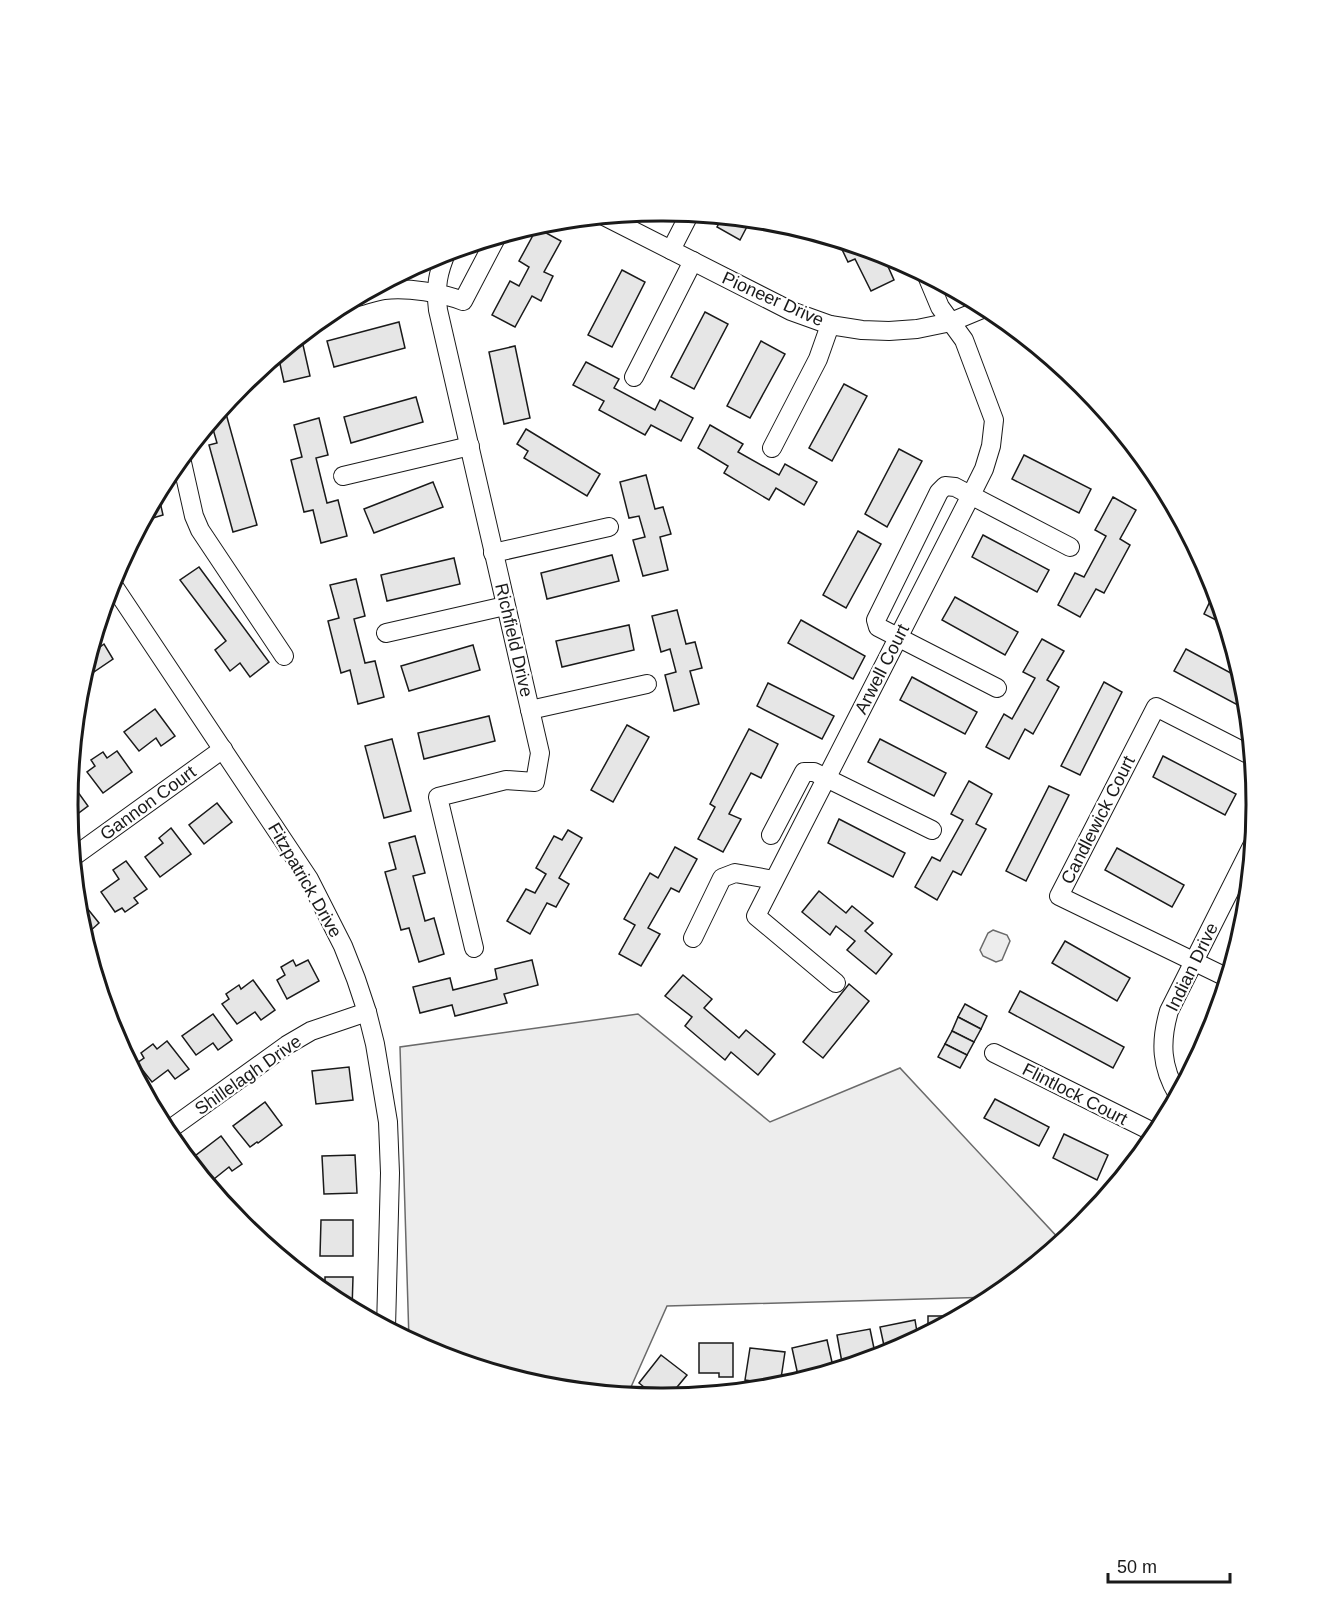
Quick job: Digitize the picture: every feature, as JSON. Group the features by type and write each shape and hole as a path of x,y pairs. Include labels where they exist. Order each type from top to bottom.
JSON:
{"street":[{"path":"671,250 686,222"},
{"name":"Pioneer Drive","path":"617,223 792,311 830,325 862,330 917,329 951,322 975,312"},
{"path":"402,282 463,301 492,246"},
{"path":"634,377 693,261"},
{"name":"Richfield Drive","path":"443,264 435,292 440,319 540,753 535,782 506,780 438,797 474,948"},
{"name":"Arwell Court","path":"836,983 756,916 984,469 991,446 994,420 964,340 940,307 932,287"},
{"path":"772,448 818,359 830,325"},
{"path":"343,476 470,446"},
{"path":"184,470 194,516 200,530 284,656"},
{"path":"997,688 878,627 876,620 939,492 945,486 955,487 1070,547"},
{"path":"493,553 609,527"},
{"name":"Fitzpatrick Drive","path":"118,592 309,879 343,946 356,979 367,1012 377,1056 388,1122 390,1173 386,1319"},
{"path":"386,633 506,606"},
{"path":"530,710 647,684"},
{"name":"Candlewick Court","path":"1193,962 1059,896 1156,707 1243,752"},
{"name":"Gannon Court","path":"80,852 223,749"},
{"path":"771,835 804,772 814,772 932,830"},
{"name":"Indian Drive","path":"1174,1087 1167,1074 1163,1052 1163,1031 1169,1011 1243,864"},
{"path":"693,938 722,878 735,873 774,880"},
{"path":"1193,962 1220,975"},
{"name":"Shillelagh Drive","path":"174,1126 295,1040 311,1031 367,1012"},
{"name":"Flintlock Court","path":"994,1053 1148,1129"}],"shaded area":[{"path":"993,930 1007,935 1010,941 1002,960 996,962 983,956 980,950 988,933"},
{"path":"638,1014 770,1122 900,1068 1056,1235 1018,1268 974,1298 667,1306 631,1387 586,1384 511,1369 474,1358 409,1330 400,1047"}],"building":[{"path":"719,223 747,227 740,240 717,227"},
{"path":"545,233 561,241 544,272 553,276 541,301 532,296 515,327 492,315 510,281 519,286 529,267 519,261 533,235"},
{"path":"842,248 888,266 894,280 871,291 855,259 848,262"},
{"path":"622,270 645,282 612,347 588,335"},
{"path":"705,312 728,324 694,389 671,377"},
{"path":"399,322 405,348 334,367 327,341"},
{"path":"761,341 785,354 750,418 727,406"},
{"path":"303,344 310,376 284,382 280,363"},
{"path":"515,346 530,418 504,424 489,352"},
{"path":"586,362 619,379 614,388 655,410 660,400 693,418 681,441 651,425 645,435 599,410 604,401 573,385"},
{"path":"844,384 867,396 832,461 809,448"},
{"path":"416,397 423,422 351,443 344,417"},
{"path":"226,415 257,525 233,532 209,445 217,443 214,431"},
{"path":"319,418 328,455 316,458 327,503 338,500 347,536 321,543 313,510 304,512 291,460 302,457 294,425"},
{"path":"710,425 743,444 738,452 779,475 785,464 817,482 804,505 776,488 769,500 724,473 728,466 698,448"},
{"path":"526,429 600,474 587,496 524,458 528,451 517,444"},
{"path":"899,449 922,461 887,527 865,514"},
{"path":"1024,455 1091,489 1079,513 1012,479"},
{"path":"646,475 655,509 663,507 671,534 660,537 668,570 643,576 633,540 645,537 639,516 629,518 620,482"},
{"path":"433,482 443,507 374,533 364,509"},
{"path":"1113,497 1136,510 1120,539 1130,545 1104,593 1096,589 1080,617 1058,605 1075,573 1084,577 1106,536 1095,530"},
{"path":"161,505 163,515 153,518"},
{"path":"858,531 881,544 846,608 823,595"},
{"path":"983,535 1049,570 1037,592 972,557"},
{"path":"612,555 619,581 547,599 541,573"},
{"path":"454,558 460,584 387,601 381,575"},
{"path":"199,567 269,662 250,677 240,663 230,671 215,650 226,641 180,580"},
{"path":"356,579 365,616 354,619 365,663 375,661 384,697 358,704 350,670 341,673 328,621 339,618 330,585"},
{"path":"955,597 1018,632 1005,655 942,620"},
{"path":"1210,602 1216,620 1204,614"},
{"path":"677,610 686,644 695,642 702,668 690,671 699,704 674,711 665,675 676,672 670,649 661,652 652,616"},
{"path":"801,620 865,656 853,679 788,643"},
{"path":"629,625 634,650 562,667 556,641"},
{"path":"1042,639 1064,651 1047,680 1059,687 1033,734 1025,729 1009,759 986,747 1004,714 1012,719 1035,678 1023,672"},
{"path":"104,644 113,659 93,672 100,647"},
{"path":"473,645 480,670 409,691 401,666"},
{"path":"1186,649 1231,673 1237,705 1174,671"},
{"path":"912,677 977,712 965,734 900,700"},
{"path":"1104,682 1122,692 1080,775 1061,766"},
{"path":"768,683 834,716 822,739 757,706"},
{"path":"155,709 175,736 161,746 156,738 139,751 124,732"},
{"path":"489,716 495,741 424,759 418,733"},
{"path":"627,725 649,737 613,802 591,790"},
{"path":"749,729 778,744 761,778 751,773 729,814 741,819 723,852 698,839 715,807 710,804"},
{"path":"392,739 411,811 384,818 365,746"},
{"path":"880,739 946,773 934,796 868,762"},
{"path":"117,751 132,772 103,793 87,772 95,766 91,760 103,752 107,758"},
{"path":"1163,756 1236,794 1225,815 1153,777"},
{"path":"969,781 992,794 976,824 986,829 961,875 953,871 937,900 915,887 932,857 940,861 963,820 951,814"},
{"path":"1049,786 1069,795 1026,881 1006,871"},
{"path":"78,793 88,806 78,813"},
{"path":"217,803 232,822 204,844 189,825"},
{"path":"839,819 905,853 893,877 828,843"},
{"path":"171,828 191,854 160,877 145,857 163,843 159,838"},
{"path":"568,830 582,838 559,878 569,884 556,907 547,903 530,934 507,921 526,889 535,893 546,874 536,868 554,836 562,840"},
{"path":"415,836 425,873 413,876 425,921 434,918 444,954 419,962 409,928 401,930 385,872 396,869 389,843"},
{"path":"675,847 697,859 679,892 671,888 648,928 660,934 641,966 619,954 635,925 624,919 650,873 658,878"},
{"path":"1117,848 1184,885 1172,907 1105,870"},
{"path":"126,861 147,889 134,898 138,903 125,912 122,908 115,912 101,892 119,879 113,870"},
{"path":"819,891 846,913 852,906 873,923 865,931 892,954 876,974 847,950 855,941 836,926 830,935 802,912"},
{"path":"87,909 99,923 92,930"},
{"path":"1065,941 1130,978 1117,1001 1052,963"},
{"path":"293,960 296,966 308,960 319,981 287,999 277,980 285,975 281,967"},
{"path":"532,960 538,985 504,994 507,1003 455,1016 452,1005 420,1013 413,987 450,978 453,990 497,979 495,969"},
{"path":"683,975 712,999 704,1008 739,1038 746,1030 775,1054 758,1075 731,1052 725,1060 685,1026 692,1017 665,996"},
{"path":"253,980 275,1010 261,1020 255,1012 237,1024 222,1004 229,999 226,994 239,985 241,989"},
{"path":"849,984 869,1001 823,1058 803,1042"},
{"path":"1020,991 1124,1047 1113,1068 1009,1012"},
{"path":"965,1004 987,1016 981,1029 958,1017"},
{"path":"213,1014 232,1040 218,1050 213,1043 196,1055 182,1036"},
{"path":"958,1017 981,1029 974,1042 952,1031"},
{"path":"952,1031 974,1042 967,1055 945,1044"},
{"path":"167,1041 189,1069 175,1079 168,1070 152,1082 138,1062 144,1058 141,1053 153,1044 157,1049"},
{"path":"945,1044 967,1055 960,1068 938,1057"},
{"path":"349,1067 353,1100 316,1104 312,1071"},
{"path":"995,1099 1049,1127 1039,1146 984,1118"},
{"path":"265,1102 282,1125 250,1147 233,1126"},
{"path":"1064,1134 1108,1155 1097,1180 1053,1158"},
{"path":"221,1136 242,1164 232,1171 229,1167 214,1179 196,1155"},
{"path":"355,1155 357,1193 324,1194 322,1156"},
{"path":"321,1220 353,1220 353,1256 320,1256"},
{"path":"325,1277 353,1277 352,1299 338,1290 325,1281"},
{"path":"928,1316 943,1316 928,1324"},
{"path":"915,1320 917,1330 884,1344 880,1327"},
{"path":"870,1329 874,1348 842,1360 837,1335"},
{"path":"827,1340 832,1363 797,1372 792,1348"},
{"path":"699,1343 733,1343 733,1377 719,1377 719,1373 699,1373"},
{"path":"750,1348 785,1352 781,1376 753,1381 745,1380"},
{"path":"661,1355 687,1375 677,1388 645,1388 639,1383"}]}
